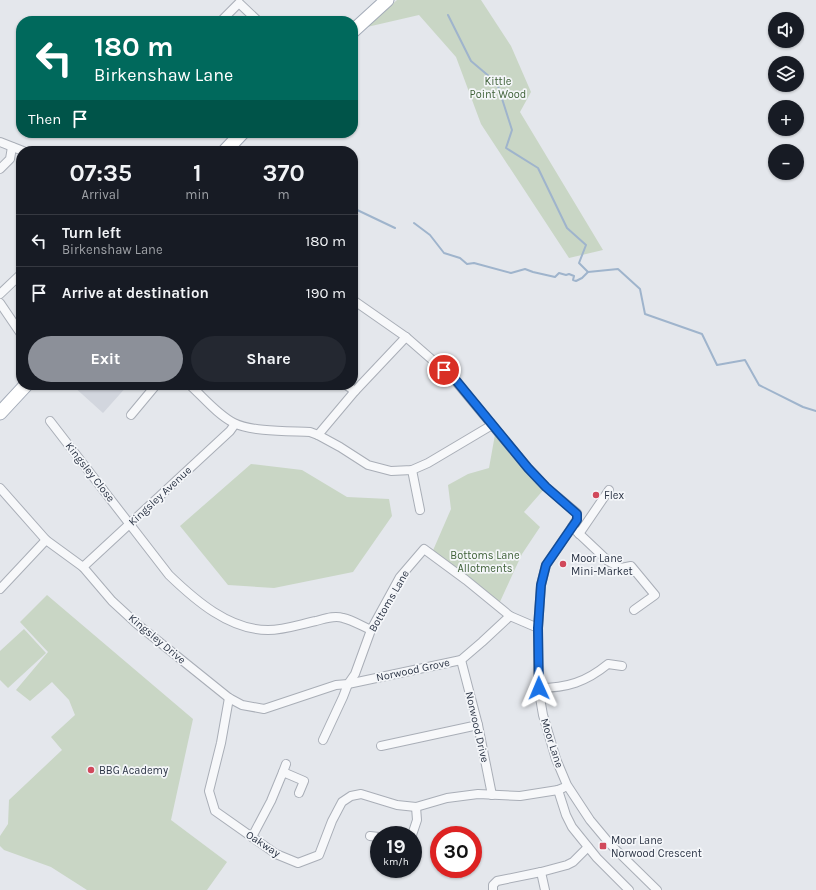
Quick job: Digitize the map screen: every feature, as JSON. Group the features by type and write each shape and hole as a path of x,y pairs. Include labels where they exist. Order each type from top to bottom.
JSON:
{"main road":[{"path":"358,27 388,0"},
{"path":"230,146 237,138"},
{"path":"0,413 21,390"}],"street":[{"path":"226,16 239,3 253,16"},
{"path":"0,142 16,148"},
{"path":"0,169 10,158 12,147"},
{"path":"0,294 16,279"},
{"path":"0,303 16,327"},
{"path":"358,303 406,337 454,378 528,468 546,487 577,514 577,520 572,527 579,534 608,561 621,568 631,566 655,595 634,610"},
{"path":"358,389 406,337"},
{"path":"131,415 152,390"},
{"path":"195,390 221,414 235,424 260,429 310,432 318,434 368,465 391,471 412,470 428,463 492,425"},
{"path":"318,434 355,392 352,390"},
{"name":"Kingsley Close","path":"50,421 170,574 188,593 223,618 243,626 268,630 288,628 332,617 343,617 371,630"},
{"name":"Kingsley Avenue","path":"83,567 230,432 235,424"},
{"path":"412,470 420,510"},
{"name":"Kingsley Drive","path":"0,488 46,540 83,567 112,601 137,624 229,698 242,705 264,708 336,685 348,684"},
{"path":"579,534 609,490"},
{"name":"Moor Lane","path":"572,527 546,565 541,585 538,628 539,688 547,731 567,785 590,820 610,844 658,890"},
{"path":"0,589 46,540"},
{"name":"Bottoms Lane","path":"323,740 354,674 371,630 400,577 424,549 466,580 510,616 538,628"},
{"name":"Norwood Grove","path":"348,684 461,660 510,616"},
{"name":"Norwood Drive","path":"461,660 478,725 492,795"},
{"path":"539,688 553,688 574,684 597,673 608,664 622,666"},
{"name":"Oakway","path":"229,698 221,743 209,791 215,811 276,854 298,863 319,855 332,821 342,802 351,796 361,794 397,805 416,807"},
{"path":"381,746 478,725"},
{"path":"252,837 271,801 286,764"},
{"path":"283,772 304,782 299,793"},
{"path":"415,826 417,820 416,807 447,798 478,794 520,796 558,790 567,785"},
{"path":"558,790 566,815 572,827 597,858 629,890"},
{"path":"493,890 493,885 497,881 567,865 573,862 588,847"},
{"path":"541,872 545,890"}],"shaded area":[{"path":"78,390 124,390 103,413"}],"green space":[{"name":"Kittle Point Wood","path":"397,0 481,0 511,46 531,92 520,112 603,250 569,258 481,124 456,57 419,15 367,27"},
{"name":"Bottoms Lane Allotments","path":"496,429 546,487 524,512 540,527 522,554 498,606 431,555 451,509 448,485 468,474 489,468"},
{"path":"251,464 302,470 347,497 389,499 392,516 353,572 274,588 228,585 180,526"},
{"name":"BBG Academy","path":"47,595 193,719 171,820 227,862 207,890 87,890 51,867 4,850 0,846 0,836 8,824 9,800 62,750 51,737 75,715 69,700 52,682 30,701 16,690 48,652 20,622"},
{"path":"24,629 46,653 8,688 0,680 0,651"}],"waterway":[{"path":"448,15 471,61 497,83 512,130 506,148 538,168 567,228 586,245 579,263 588,272"},
{"path":"358,210 395,228"},
{"path":"414,223 430,235 444,253 460,258 467,264 474,263 511,273 525,269 555,277 559,273 566,275 569,274 574,276 573,280 576,281 588,272"},
{"path":"588,272 618,269 640,289 645,314 702,334 717,365 745,360 759,385 803,407 816,411"}],"place":[{"name":"Flex","path":"596,495"},
{"name":"Moor Lane Mini-Market","path":"563,564"},
{"name":"BBG Academy","path":"91,770"},
{"name":"Moor Lane Norwood Crescent","path":"603,846"}],"route":[{"path":"444,370 454,378 528,468 546,487 577,514 577,520 546,565 541,585 538,628 539,688"}]}
